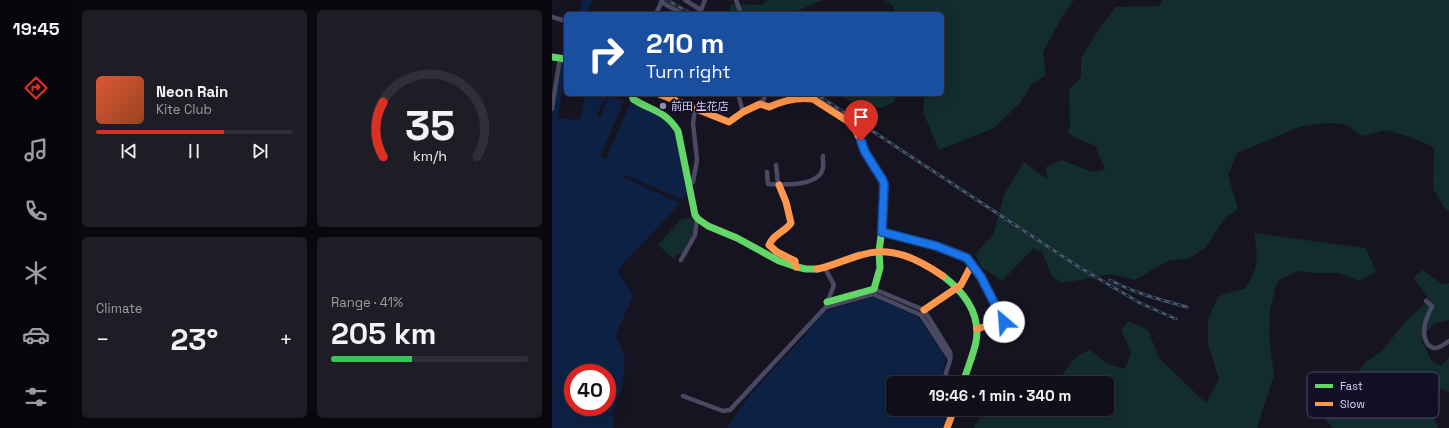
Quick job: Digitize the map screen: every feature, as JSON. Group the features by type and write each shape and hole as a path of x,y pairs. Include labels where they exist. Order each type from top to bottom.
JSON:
{"street":[{"path":"685,0 701,10 705,0"},
{"path":"736,0 740,12"},
{"path":"657,12 662,1 681,12"},
{"path":"552,17 564,20"},
{"path":"552,57 563,58 552,109"},
{"path":"632,96 633,99 636,101 663,114 675,126 680,136 697,219 695,235 681,260"},
{"path":"664,96 695,110 729,122 743,112 760,104 765,96"},
{"path":"739,96 743,112"},
{"path":"760,104 769,107 779,102 806,98 813,99 849,122 856,131 865,152 884,184 882,232 879,251 880,268 874,289"},
{"path":"689,184 693,182 697,160 693,123 695,110"},
{"path":"767,172 767,184 796,184 815,178 823,169 823,156"},
{"path":"776,165 778,185 791,223 789,227 771,239 769,245 777,252 795,261 796,267"},
{"path":"697,219 720,232 736,237 785,263 805,269 825,268 854,257 879,251 901,254 918,260 956,288 969,303 975,317 977,329 975,344 965,376"},
{"path":"882,232 936,246 967,258 981,277 1004,322 977,329"},
{"path":"924,310 961,285 972,264"},
{"path":"683,396 723,411 730,410 826,305 834,285 825,268"},
{"path":"826,305 874,289 924,310 950,352 950,359 945,376"},
{"path":"826,305 873,294 921,314 950,359"},
{"path":"1426,301 1432,306 1426,320 1424,333 1428,344 1432,348 1436,348 1449,341"},
{"path":"947,428 951,417"}],"green space":[{"path":"768,0 823,0 794,12 729,12 731,4 761,5"},
{"path":"885,0 1074,0 1063,15 1043,52 1046,75 1031,85 1020,103 994,128 939,150 923,112 925,96 944,96 944,12 894,12 893,6"},
{"path":"1163,0 1449,0 1449,211 1446,210 1433,189 1434,147 1407,136 1386,130 1362,136 1344,124 1329,123 1302,126 1237,153 1228,175 1238,209 1228,216 1221,224 1206,247 1190,258 1168,261 1135,280 1111,274 1063,283 1052,277 1042,252 1033,249 1002,281 982,268 975,254 994,233 1004,195 1024,162 1047,179 1046,167 1061,160 1093,172 1105,169 1095,146 1068,133 1070,125 1069,90 1081,77 1081,58 1101,26 1116,7 1158,6"},
{"path":"843,96 898,96 892,103 882,108 848,100"},
{"path":"694,217 695,222 690,241 682,254 678,253 674,259 658,245 680,220"},
{"path":"1254,233 1366,248 1376,272 1360,281 1339,273 1297,271 1279,280 1275,288 1270,311 1269,337 1274,375 1257,428 974,428 982,416 1114,416 1114,376 1061,376 1076,357 1090,350 1108,364 1125,369 1131,352 1121,330 1128,321 1148,330 1159,358 1206,403 1219,379 1208,344 1208,319 1217,299 1223,294 1245,289 1255,268 1257,256"},
{"path":"1423,270 1442,284 1449,283 1449,320 1433,324 1421,339 1431,360 1441,366 1449,357 1449,392 1439,388 1439,372 1357,372 1367,361 1383,350 1406,321 1429,300 1413,277"},
{"path":"1325,418 1434,418 1438,428 1333,428"}],"water":[{"path":"562,60 564,60 564,75 558,118 579,121 582,116 584,96 607,96 604,102 603,101 597,115 600,117 609,96 624,101 600,156 606,159 631,102 657,114 672,128 676,135 687,195 683,200 623,174 622,177 680,203 617,271 633,296 615,336 625,356 623,384 616,403 616,364 564,364 564,416 613,416 614,428 552,428 552,119"},
{"path":"874,297 918,317 942,352 946,361 942,376 886,376 886,416 947,416 943,428 727,428 749,396 806,334 824,311"}],"waterway":[{"path":"584,12 588,0"}],"railway":[{"path":"667,0 688,12"},
{"path":"819,96 1079,267 1140,303 1176,319"},
{"path":"1110,280 1138,292 1187,307"}],"traffic: fast":[{"path":"552,57 564,59"},
{"path":"632,96 633,99 663,115 678,131 695,215 698,219 708,226 737,238 779,261 806,269 817,269"},
{"path":"827,302 874,289 880,268 879,251 883,222 884,184 867,155"},
{"path":"943,276 951,282 964,297 969,304 976,322 976,342 965,376"}],"traffic: slow":[{"path":"664,96 729,122 743,112 760,104 769,107 791,100 813,99 849,122 856,131 867,155"},
{"path":"779,185 786,202 791,223 786,229 773,238 769,245 777,252 795,261 796,267"},
{"path":"817,269 872,252 883,252 904,255 924,264 943,276"},
{"path":"924,310 961,285 972,264 981,277 1004,322 977,329"},
{"path":"947,428 951,416"}],"place":[{"name":"前田 生花店","path":"663,106"}],"route":[{"path":"861,141 865,152 884,184 882,232 936,246 967,258 981,277 1004,322"}]}
